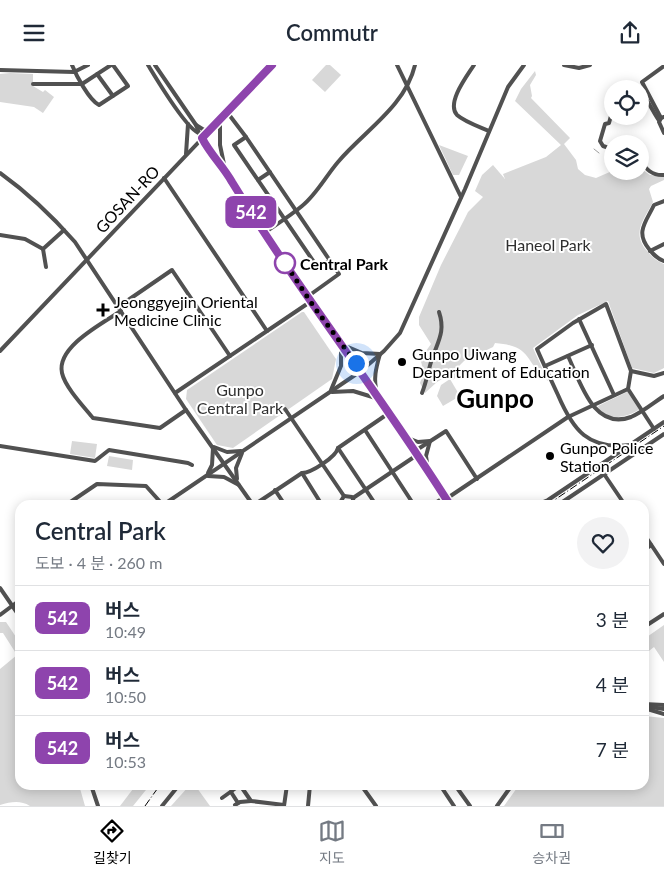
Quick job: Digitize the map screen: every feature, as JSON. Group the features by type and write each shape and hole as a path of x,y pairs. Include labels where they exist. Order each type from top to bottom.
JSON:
{"street":[{"path":"33,84 82,84 112,65 128,86 100,105 95,103 82,84 74,71 72,65"},
{"path":"0,70 74,71 88,65"},
{"path":"148,65 188,124 194,132 199,133"},
{"path":"155,65 196,125 208,149 227,173 310,302 361,371 445,498"},
{"name":"GOSAN-RO","path":"0,351 272,65"},
{"path":"397,65 461,197"},
{"path":"264,233 303,205 348,151 403,95 415,65"},
{"path":"474,65 455,99 454,110 462,118 489,131"},
{"path":"170,500 361,371 400,333 508,87 524,65"},
{"path":"564,65 579,68 590,65"},
{"path":"663,118 642,82 664,66"},
{"path":"97,74 113,97"},
{"path":"649,106 658,119 663,118"},
{"path":"227,112 246,137 339,275 307,297"},
{"path":"663,118 659,122 664,133"},
{"path":"220,119 220,145 227,173"},
{"path":"186,155 188,124"},
{"path":"604,124 600,141 604,146"},
{"path":"196,125 204,129 211,129"},
{"path":"246,137 234,145 318,269 330,261"},
{"path":"649,171 656,175 664,175"},
{"path":"258,180 270,172"},
{"path":"0,173 41,206 64,229 87,259 186,410 250,500"},
{"path":"164,178 267,331"},
{"path":"664,201 654,205 641,233 643,242 650,251 658,259 664,261"},
{"path":"43,249 64,229"},
{"path":"0,235 25,239 43,249"},
{"path":"650,251 664,244"},
{"path":"43,249 46,267"},
{"path":"186,410 160,428 93,418 69,386 62,373 62,366 78,339 172,270 230,356"},
{"path":"175,393 310,302"},
{"path":"630,445 610,446 590,440 580,433 568,417 537,349 579,319 606,304 631,371 628,389 654,429"},
{"path":"422,393 442,332 439,312"},
{"path":"579,319 614,395"},
{"path":"341,344 362,353 380,354"},
{"path":"330,392 341,366 341,344"},
{"path":"545,366 592,345"},
{"path":"379,399 374,384 374,376 380,354"},
{"path":"568,356 592,406 603,416 613,419 625,419 642,411 664,396"},
{"path":"631,371 654,376 664,373"},
{"path":"441,500 477,479 568,417 628,389"},
{"path":"330,392 353,391 379,399"},
{"path":"285,409 344,496 353,498 392,472 430,441 446,431 477,479"},
{"path":"260,500 302,473 309,472 322,464 336,454 338,448 389,413"},
{"path":"548,500 664,422"},
{"path":"365,430 411,500"},
{"path":"565,500 664,434"},
{"path":"405,436 418,442 430,441"},
{"path":"429,472 426,455 430,441"},
{"path":"0,446 95,461 108,450 192,465"},
{"path":"212,446 226,452 244,451"},
{"path":"206,476 212,465 212,446"},
{"path":"338,448 373,500"},
{"path":"240,486 236,476 236,468 239,458 244,451"},
{"path":"302,473 319,500"},
{"path":"604,474 621,500"},
{"path":"206,476 224,477 240,486"},
{"path":"73,500 97,484 146,486 159,500"},
{"path":"275,490 282,500"},
{"path":"342,500 344,496"},
{"path":"649,542 664,564"},
{"path":"0,588 15,610"},
{"path":"0,615 15,604"},
{"path":"649,624 664,614"},
{"path":"649,706 664,705"},
{"path":"649,707 664,709"},
{"path":"649,708 664,714"},
{"path":"93,790 98,806"},
{"path":"162,806 175,790"},
{"path":"222,798 234,790"},
{"path":"243,790 251,801"},
{"path":"231,792 236,804 251,801 284,806 286,790"},
{"path":"308,806 310,790"},
{"path":"365,790 376,806"},
{"path":"444,790 454,806"},
{"path":"459,790 470,806"},
{"path":"497,806 508,790"}],"green space":[{"path":"326,65 330,65 341,75 325,92 312,80"},
{"name":"Haneol Park","path":"535,71 536,75 530,85 531,98 570,138 564,144 576,160 578,169 585,175 596,178 604,174 604,180 649,180 649,174 664,176 664,180 651,186 649,189 653,202 640,227 639,233 640,239 648,252 664,264 664,368 654,373 632,368 608,301 578,315 533,348 548,381 523,352 507,345 495,343 493,347 464,361 455,370 455,378 453,380 447,376 425,393 420,383 422,369 419,356 431,344 419,325 419,317 441,265 468,212 483,197 475,191 482,175 493,165 505,179 503,174 546,157 561,145 515,101 521,89"},
{"path":"0,74 33,74 33,86 43,92 45,90 54,97 43,113 34,107 0,102"},
{"path":"439,145 468,156 459,175 453,175"},
{"name":"Gunpo Central Park","path":"304,312 336,359 332,379 233,448 217,445 186,399 187,390"},
{"path":"450,379 460,396 443,406 437,396 441,385"},
{"path":"629,391 640,409 616,417 610,417 601,412 598,406"},
{"path":"72,441 97,444 95,458 70,454"},
{"path":"109,456 133,460 132,470 107,466"},
{"path":"0,622 6,622 15,636 15,652 3,633 0,633"},
{"path":"664,625 664,662 654,647 649,651 649,636"},
{"path":"15,657 15,790 80,790 85,806 30,806 15,802 0,805 0,669"},
{"path":"649,716 664,718 664,806 504,806 515,790 649,790"},
{"path":"132,790 146,790 133,806 120,806"},
{"path":"185,790 198,790 210,806 171,806"}],"waterway":[{"path":"594,149 599,153"}],"railway":[{"path":"554,500 664,426"},
{"path":"145,806 156,790"}],"bus line":[{"name":"542","path":"272,65 202,138 208,149 227,173 314,307 356,363 447,500"}],"place":[{"name":"Central Park","path":"285,263"},
{"name":"Jeonggyejin Oriental Medicine Clinic","path":"103,310"},
{"name":"Gunpo Uiwang Department of Education","path":"402,362"},
{"name":"Gunpo Police Station","path":"550,456"}],"district":[{"name":"Gunpo","path":"495,398"}],"route":[{"path":"285,263 281,257 314,307 356,363"}]}
